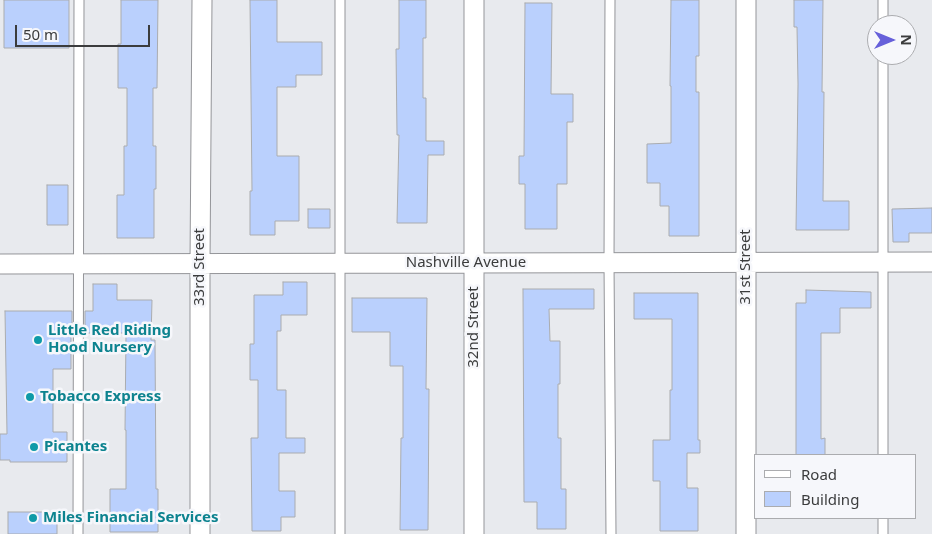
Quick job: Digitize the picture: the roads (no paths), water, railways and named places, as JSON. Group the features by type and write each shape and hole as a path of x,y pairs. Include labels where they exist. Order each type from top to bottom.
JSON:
{"street":[{"name":"33rd Street","path":"200,534 202,0"},
{"name":"32nd Street","path":"474,0 474,534"},
{"name":"31st Street","path":"746,0 746,534"},
{"name":"Nashville Avenue","path":"0,264 932,262"}],"lane":[{"path":"78,534 79,0"},
{"path":"340,0 340,534"},
{"path":"610,0 611,534"},
{"path":"883,0 883,15"},
{"path":"883,65 883,454"},
{"path":"883,519 883,534"}],"place":[{"name":"Little Red Riding Hood Nursery","path":"38,340"},
{"name":"Tobacco Express","path":"30,397"},
{"name":"Picantes","path":"34,447"},
{"name":"Miles Financial Services","path":"33,518"}]}
